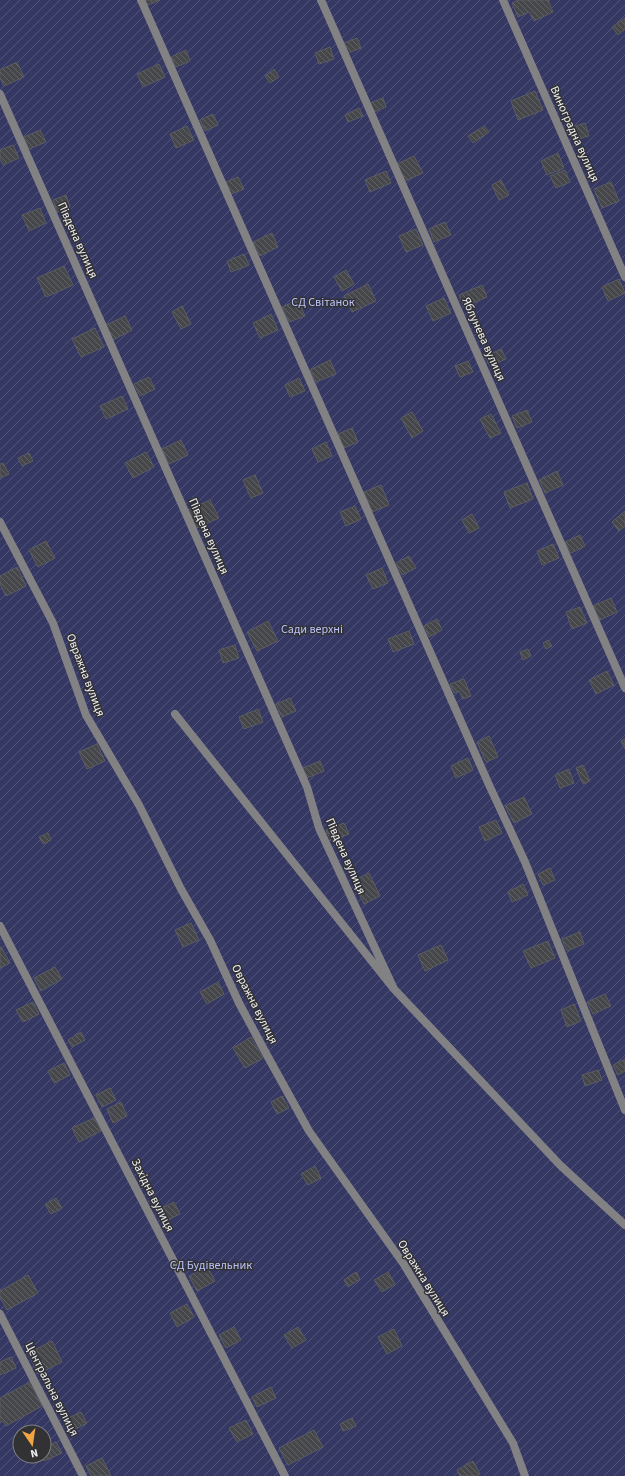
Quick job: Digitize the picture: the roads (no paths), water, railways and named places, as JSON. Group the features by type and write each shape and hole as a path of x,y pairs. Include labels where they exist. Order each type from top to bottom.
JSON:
{"lane":[{"path":"141,0 490,787 525,862 625,1110"},
{"name":"Яблунева вулиця","path":"321,0 625,688"},
{"name":"Виноградна вулиця","path":"503,0 625,277"},
{"name":"Південа вулиця","path":"0,94 307,787 320,828 394,988"},
{"name":"Овражна вулиця","path":"0,522 53,623 86,715 139,805 181,889 210,940 239,1003 268,1057 309,1131 403,1263 513,1443 525,1476"},
{"path":"174,714 394,988 560,1165 625,1225"},
{"name":"Західна вулиця","path":"0,926 285,1476"},
{"name":"Центральна вулиця","path":"0,1314 83,1476"}],"park label":[{"name":"СД Світанок","path":"323,302"},
{"name":"Сади верхні","path":"312,629"},
{"name":"СД Будівельник","path":"211,1265"}]}
